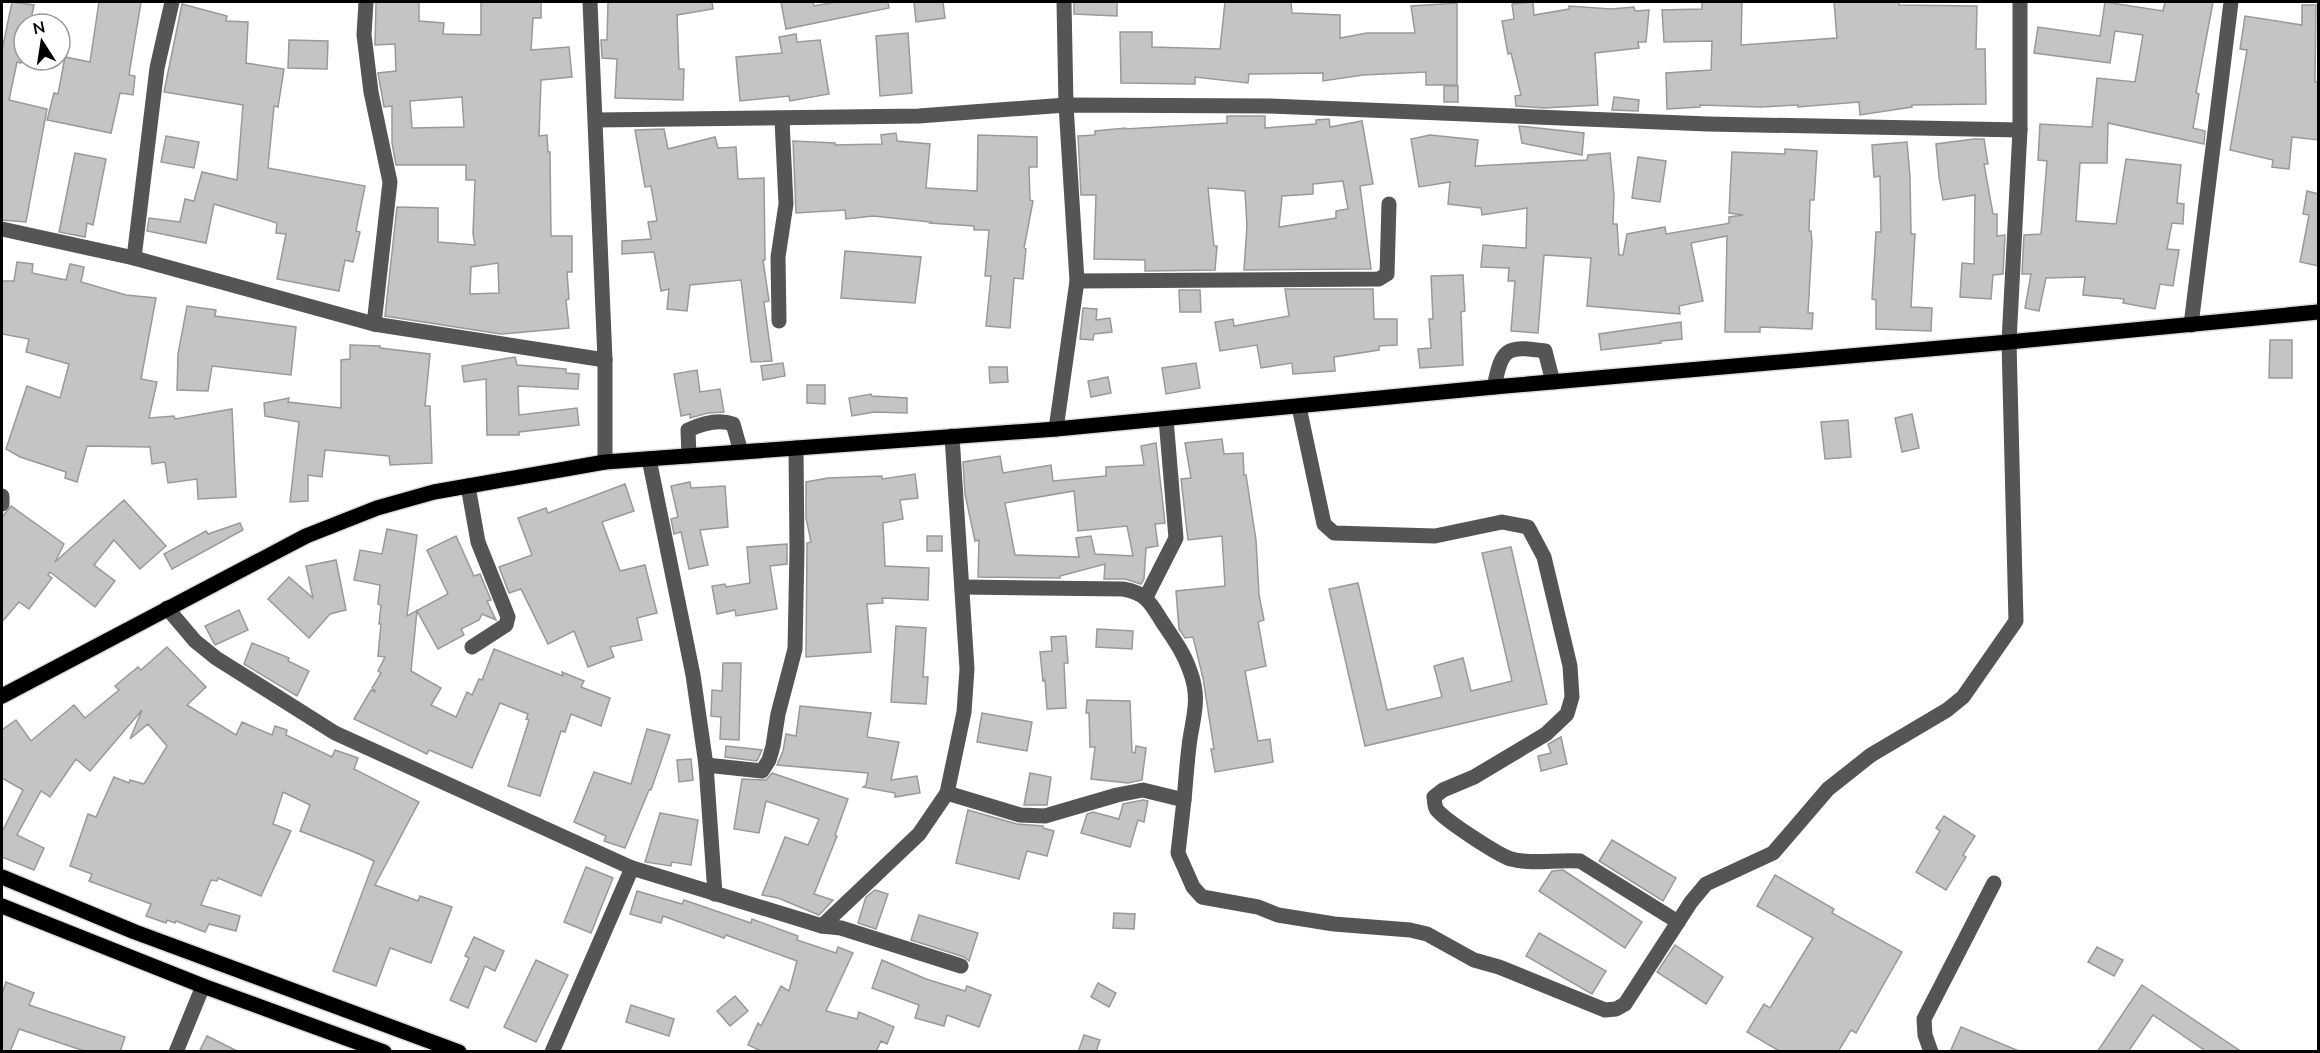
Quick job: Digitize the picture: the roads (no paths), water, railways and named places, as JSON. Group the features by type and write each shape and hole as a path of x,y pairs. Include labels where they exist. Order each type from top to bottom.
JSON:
{"main road":[{"path":"2,696 306,536 377,508 434,492 605,462 1056,429 2319,312"},
{"path":"2,877 135,932 459,1052"},
{"path":"2,906 203,986 384,1052"}],"street":[{"path":"134,258 157,68 172,2"},
{"path":"366,2 364,35 371,92 390,182 374,324"},
{"path":"590,2 604,360 605,462"},
{"path":"1056,429 1077,281 1066,105 1064,2"},
{"path":"962,587 1123,589 1135,591 1146,597 1181,650 1191,672 1195,689 1197,707 1190,739 1178,853 1193,887 1202,897 1258,906 1278,915 1334,924 1410,930 1427,934 1474,960 1499,967 1605,1010 1616,1009 1625,1004 1691,902 1706,884 1773,853 1827,789 1871,755 1947,710 1963,697 2016,621 2009,342 2020,130 2020,2"},
{"path":"2191,325 2231,2"},
{"path":"596,120 782,120 919,116 1066,105 1269,106 1708,124 2020,130"},
{"path":"779,321 778,257 786,204 782,120"},
{"path":"1077,281 1379,279 1387,274 1389,204"},
{"path":"2,229 134,258 374,324 604,360"},
{"path":"1494,387 1500,359 1508,351 1528,348 1545,351 1553,382"},
{"path":"1299,406 1324,524 1334,532 1435,536 1502,522 1528,527 1545,557 1570,666 1572,697 1567,714 1546,734 1474,777 1443,790 1434,797 1435,808 1446,820 1510,859 1535,862 1563,859 1580,861 1678,922"},
{"path":"1146,597 1176,538 1166,419"},
{"path":"689,456 688,430 699,425 726,421 733,424 741,452"},
{"path":"822,926 846,906 920,834 947,793 964,712 967,680 952,436"},
{"path":"706,765 762,771 770,760 778,714 795,649 796,448"},
{"path":"649,459 693,675 706,765 715,894"},
{"path":"468,486 478,542 508,617 506,624 472,647"},
{"path":"2,496 2,504"},
{"path":"167,608 195,641 216,658 335,733 632,868 822,926 841,928 961,966"},
{"path":"947,793 1020,815 1045,816 1117,795 1143,790 1184,800"},
{"path":"552,1052 632,868"},
{"path":"1931,1052 1925,1035 1924,1019 1994,883"},
{"path":"841,928 846,906"},
{"path":"176,1052 203,986"}]}
